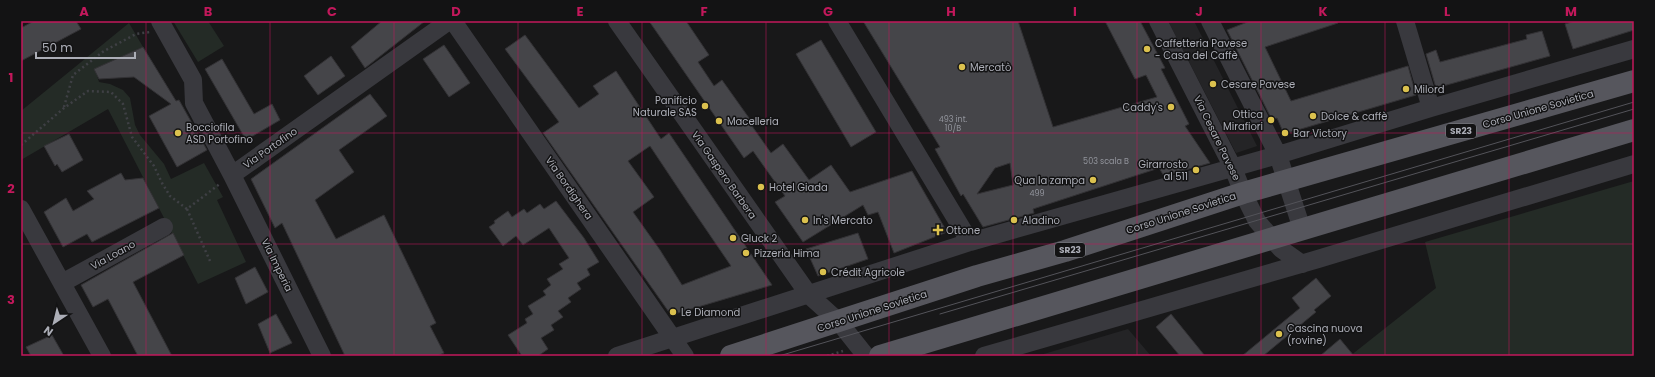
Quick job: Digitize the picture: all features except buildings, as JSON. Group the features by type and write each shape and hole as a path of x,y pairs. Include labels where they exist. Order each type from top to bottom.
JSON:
{"main road":[{"name":"Corso Unione Sovietica","path":"731,356 977,276 1065,252 1242,193 1634,81"},
{"path":"880,356 1634,130"}],"street":[{"name":"Via Portofino","path":"162,25 193,80 194,103 232,175 449,21"},
{"name":"Via Bordighera","path":"453,21 685,356"},
{"name":"Via Gaspero Barbera","path":"617,21 809,295 839,322 866,356"},
{"path":"837,21 970,242"},
{"name":"Via Cesare Pavese","path":"1158,21 1233,168 1242,193 1257,221 1281,249 1302,264"},
{"path":"1211,21 1278,155 1302,230"},
{"path":"1405,21 1431,108"},
{"path":"617,356 970,242 1278,155 1431,108 1634,49"},
{"path":"984,356 1302,264 1634,164"},
{"name":"Via Imperia","path":"232,175 322,356"},
{"path":"21,209 102,356"},
{"name":"Via Loano","path":"62,283 164,227"}],"path":[{"path":"64,108 73,75 104,51 136,34 162,25"},
{"path":"21,146 64,108 88,91 111,92 124,104 132,138 154,166 170,196 187,209 210,261"},
{"path":"187,209 232,175"}],"shaded area":[{"path":"173,21 208,21 224,46 198,62"},
{"name":"Cesare Pavese","path":"1168,21 1194,21 1257,146 1236,153"},
{"path":"129,23 143,47 95,69 99,82 110,84 123,90 130,98 135,125 140,135 164,164 171,179 204,163 223,197 217,200 246,262 198,284 108,109 21,160 21,111"},
{"path":"1634,181 1634,356 1350,356 1436,288 1425,242"},
{"path":"1128,329 1151,356 1037,356"}],"tram line":[{"path":"779,356 1634,102"},
{"path":"940,314 1634,109"}],"place":[{"name":"Caffetteria Pavese - Casa del Caffè","path":"1147,49"},
{"name":"Mercatò","path":"962,67"},
{"name":"Cesare Pavese","path":"1213,84"},
{"name":"Milord","path":"1406,89"},
{"name":"Panificio Naturale SAS","path":"705,106"},
{"name":"Caddy's","path":"1171,107"},
{"name":"Dolce & caffè","path":"1313,116"},
{"name":"Ottica Mirafiori","path":"1271,120"},
{"name":"Macelleria","path":"719,121"},
{"name":"Bocciofila ASD Portofino","path":"178,133"},
{"name":"Bar Victory","path":"1285,133"},
{"name":"Girarrosto al 511","path":"1196,170"},
{"name":"Qua la zampa","path":"1093,180"},
{"name":"Hotel Giada","path":"761,187"},
{"name":"In's Mercato","path":"805,220"},
{"name":"Aladino","path":"1014,220"},
{"name":"Ottone","path":"938,230"},
{"name":"Gluck 2","path":"733,238"},
{"name":"Pizzeria Hima","path":"746,253"},
{"name":"Crédit Agricole","path":"823,272"},
{"name":"Le Diamond","path":"673,312"},
{"name":"Cascina nuova (rovine)","path":"1279,334"}]}
